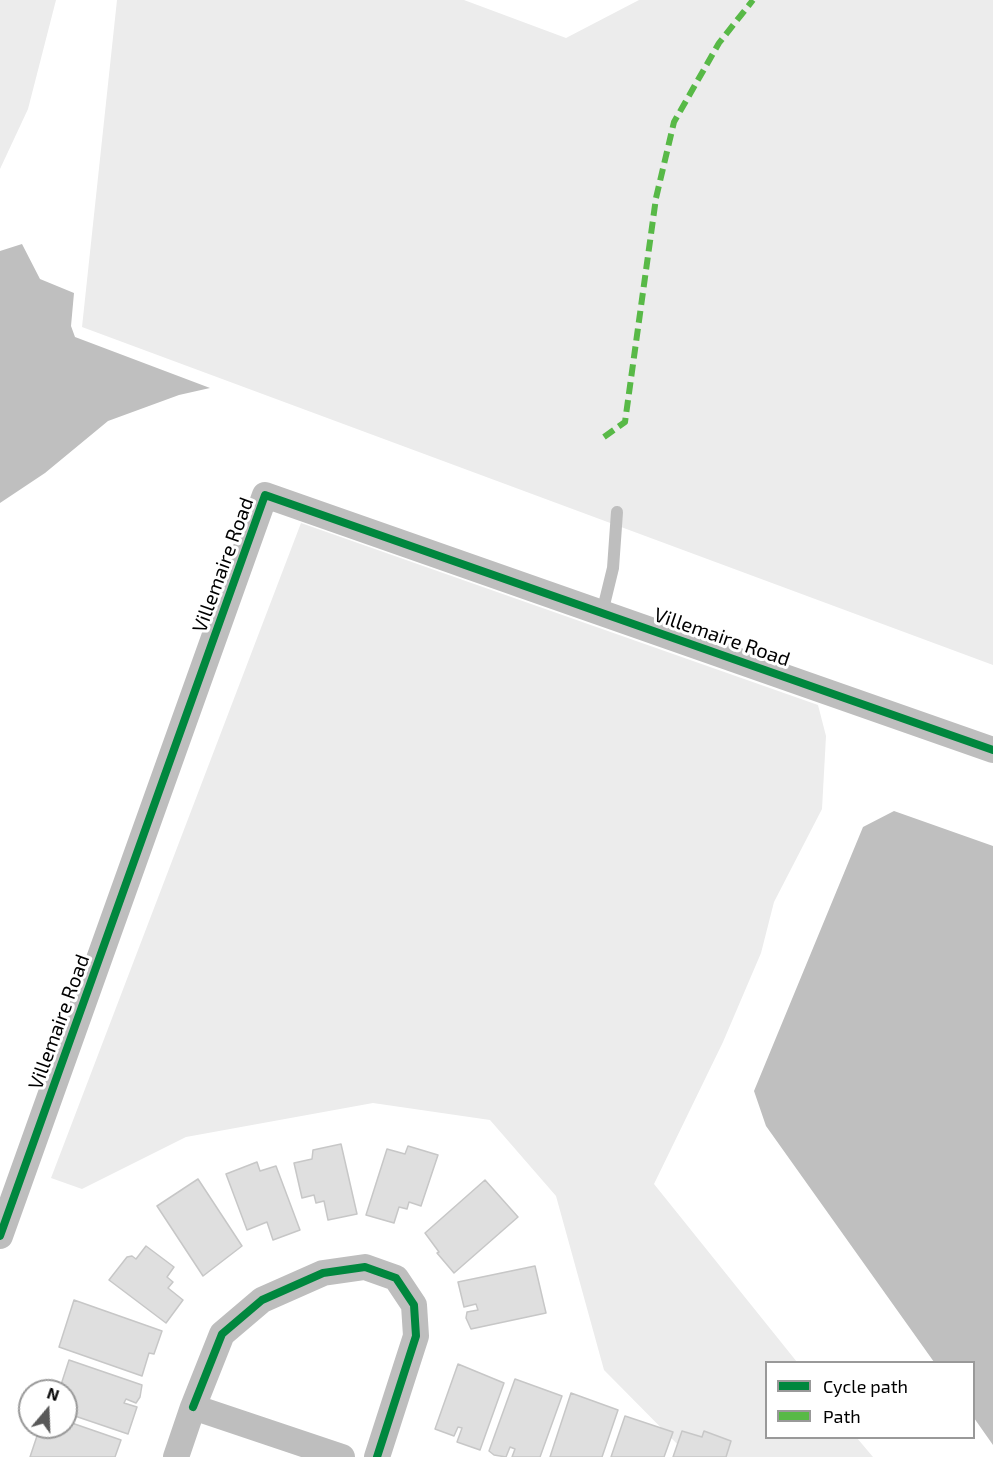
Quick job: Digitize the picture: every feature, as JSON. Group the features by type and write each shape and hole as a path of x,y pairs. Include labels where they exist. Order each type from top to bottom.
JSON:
{"street":[{"name":"Villemaire Road","path":"0,1236 265,495 993,750"},
{"path":"176,1457 222,1334 262,1300 323,1273 365,1267 396,1278 414,1305 416,1336 377,1457"},
{"path":"193,1407 342,1457"}],"lane":[{"path":"602,613 613,568 617,512"}],"shaded area":[{"path":"0,0 56,0 28,109 0,169"},
{"path":"117,0 464,0 566,38 639,0 993,0 993,665 82,327"},
{"path":"22,244 40,279 74,293 71,326 75,337 210,388 179,395 108,421 45,473 0,503 0,251"},
{"path":"301,523 818,705 826,736 822,809 774,902 761,953 723,1042 654,1184 796,1361 765,1361 765,1439 858,1439 873,1457 690,1457 604,1370 556,1196 490,1120 373,1103 186,1137 82,1189 51,1178"},
{"path":"894,811 993,846 993,1445 975,1419 975,1361 933,1361 766,1126 754,1091 863,827"}],"building":[{"path":"341,1144 357,1214 328,1220 324,1201 316,1203 314,1195 302,1198 294,1163 312,1159 313,1150"},
{"path":"408,1146 438,1155 421,1206 409,1202 407,1209 399,1207 394,1223 366,1215 387,1149 405,1154"},
{"path":"257,1162 260,1171 276,1166 300,1230 273,1240 267,1222 247,1230 226,1174"},
{"path":"198,1179 242,1246 203,1276 157,1206"},
{"path":"485,1180 518,1217 454,1273 437,1253 439,1252 425,1233"},
{"path":"146,1246 174,1267 167,1277 173,1282 168,1288 183,1300 166,1323 109,1280 127,1257 132,1256 136,1259"},
{"path":"535,1266 546,1313 471,1329 466,1318 467,1312 478,1310 476,1304 464,1307 458,1282"},
{"path":"74,1300 162,1331 154,1354 149,1353 142,1376 59,1347"},
{"path":"69,1360 142,1385 140,1397 136,1403 126,1399 124,1403 137,1407 128,1434 78,1417 78,1379 63,1379"},
{"path":"458,1364 504,1383 480,1450 457,1442 462,1428 458,1427 454,1436 435,1429"},
{"path":"515,1379 562,1396 540,1457 512,1457 515,1449 510,1447 506,1457 494,1455 489,1451"},
{"path":"571,1393 618,1410 602,1457 550,1457"},
{"path":"625,1416 673,1432 664,1457 611,1457"},
{"path":"78,1425 121,1440 115,1457 30,1457 36,1439 78,1439"},
{"path":"682,1431 702,1437 704,1431 731,1441 726,1457 673,1457"}],"marked path":[{"path":"604,437 625,422 656,198 674,122 719,43 753,0"}],"cycle path":[{"path":"0,1236 265,495 993,750"},
{"path":"193,1407 222,1334 262,1300 323,1273 365,1267 396,1278 414,1305 416,1336 377,1457"}]}
